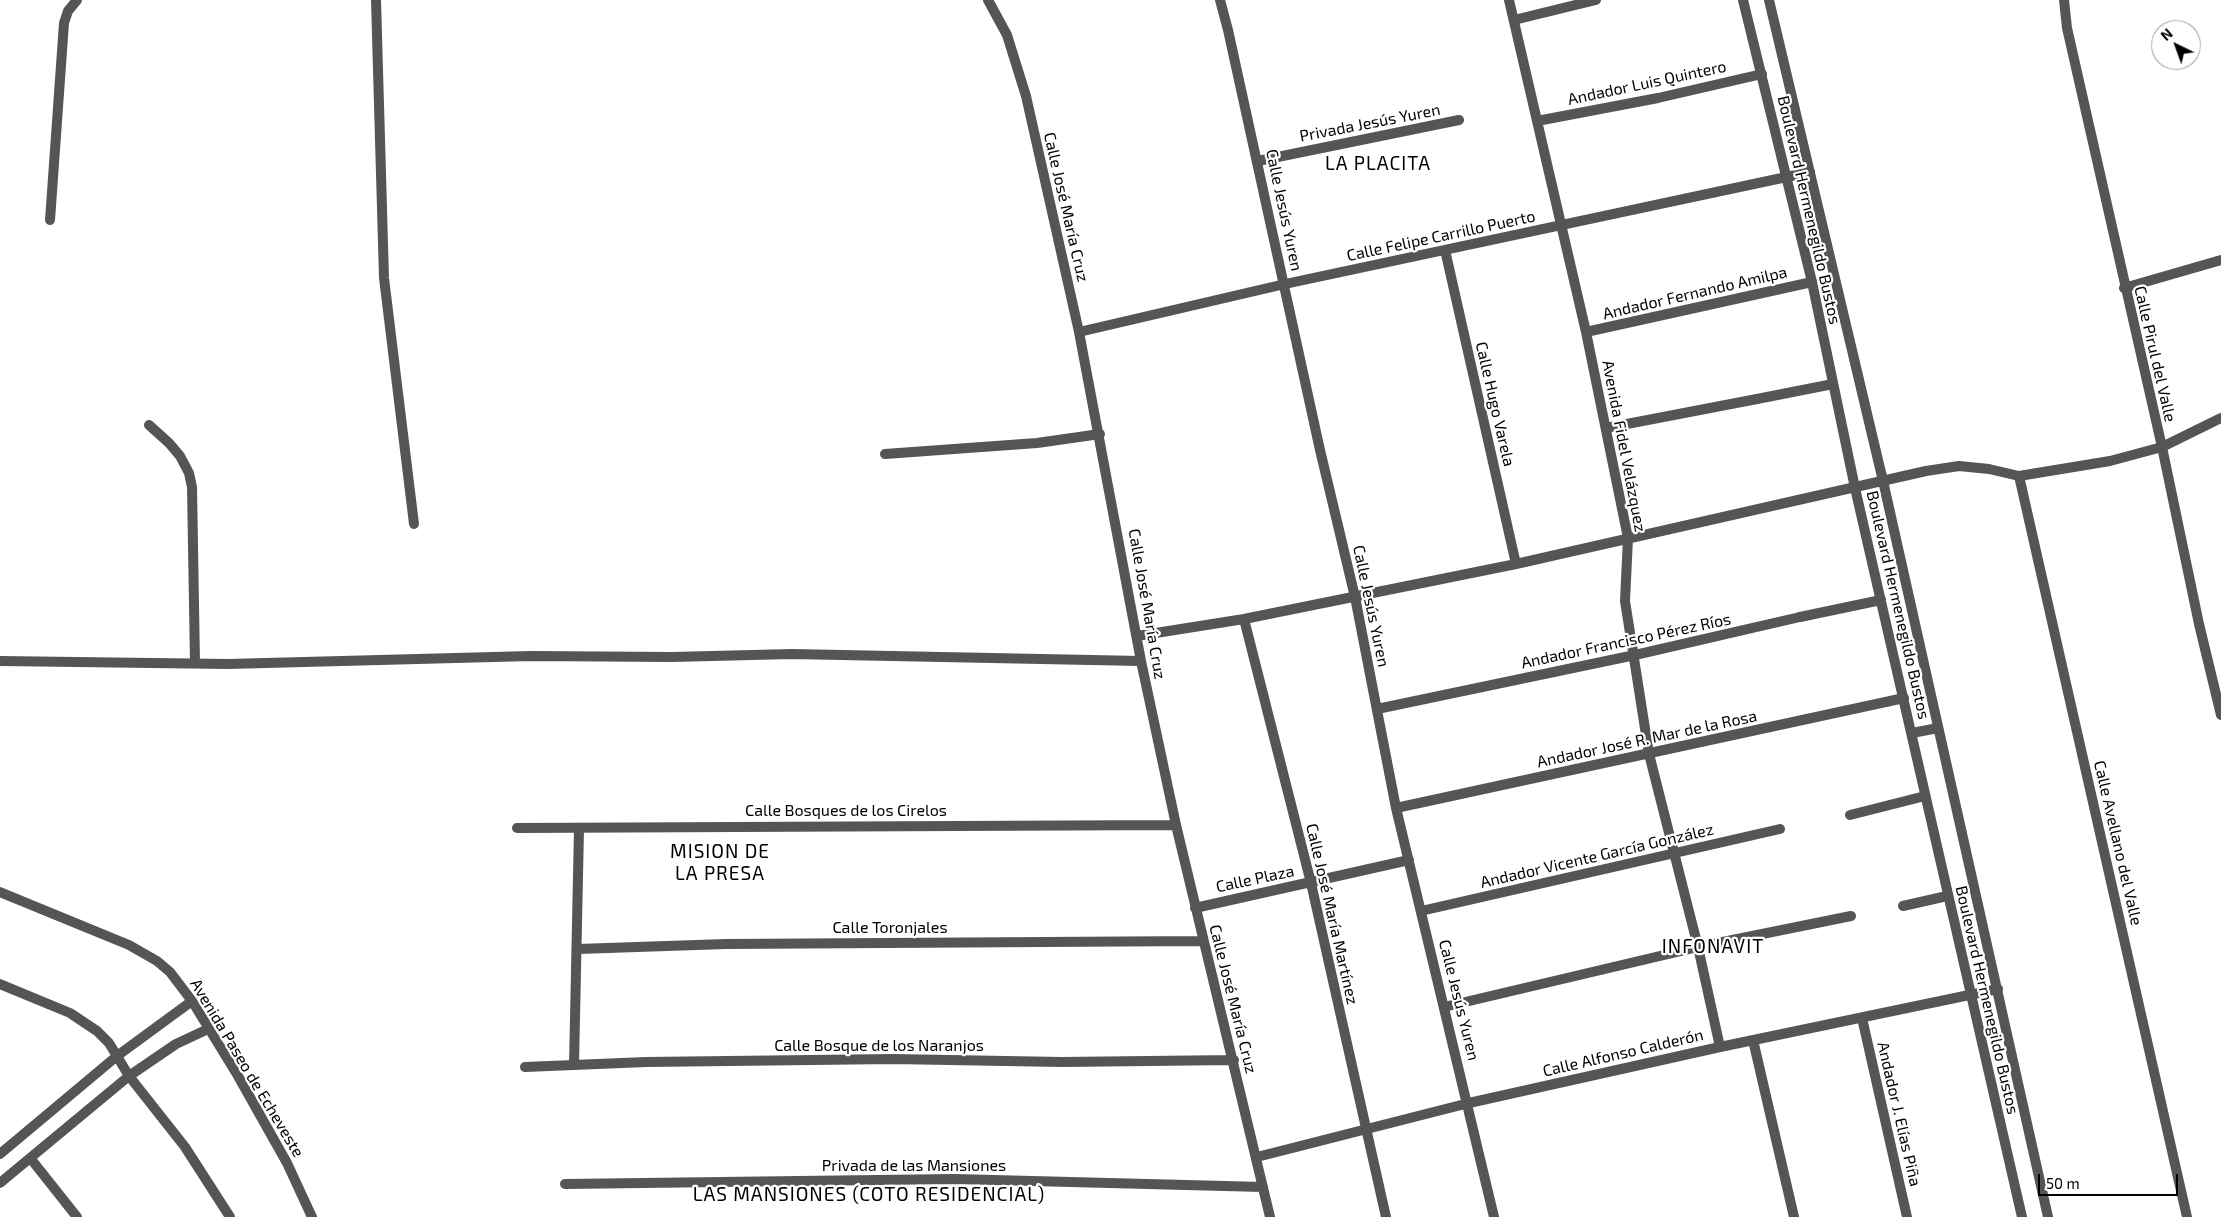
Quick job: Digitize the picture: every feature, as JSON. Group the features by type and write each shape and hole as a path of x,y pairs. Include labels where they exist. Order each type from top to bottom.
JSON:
{"street":[{"path":"50,220 64,22 68,11 77,0"},
{"path":"376,0 384,278 414,524"},
{"name":"Calle José María Cruz","path":"988,0 1007,36 1020,73 1079,332 1100,434 1141,661 1176,825 1203,941 1234,1060 1270,1217"},
{"name":"Calle Jesús Yuren","path":"1220,0 1258,161 1320,450 1355,597 1396,808 1469,1103 1494,1217"},
{"name":"Avenida Fidel Velázquez","path":"1510,0 1586,332 1628,538 1625,601 1635,655 1649,754 1673,855 1698,947 1720,1047"},
{"path":"1514,20 1596,0"},
{"name":"Boulevard Hermenegildo Bustos","path":"1743,0 1788,177 1855,488 2022,1217"},
{"name":"Boulevard Hermenegildo Bustos","path":"1769,0 1883,481 2048,1217"},
{"name":"Calle Pirul del Valle","path":"2064,0 2067,28 2124,288 2162,447 2198,624 2221,715"},
{"name":"Andador Luis Quintero","path":"1538,120 1658,98 1762,74"},
{"name":"Privada Jesús Yuren","path":"1258,161 1460,120"},
{"name":"Calle Felipe Carrillo Puerto","path":"1079,332 1285,284 1810,172"},
{"name":"Calle Hugo Varela","path":"1445,250 1516,564"},
{"path":"2124,288 2221,260"},
{"name":"Andador Fernando Amilpa","path":"1586,332 1812,282"},
{"path":"1606,428 1833,384"},
{"path":"1138,636 1244,619 1516,564 1883,481 1959,466 1989,469 2019,476 2110,461 2162,447 2221,418"},
{"path":"149,425 180,456 189,473 192,487 195,663"},
{"path":"886,454 1037,443 1100,434"},
{"name":"Calle Avellano del Valle","path":"2019,476 2187,1217"},
{"name":"Andador Francisco Pérez Ríos","path":"1377,710 1881,600"},
{"name":"Calle José María Martínez","path":"1244,619 1310,883 1386,1217"},
{"path":"0,661 195,663 531,656 672,657 792,654 1141,661"},
{"name":"Andador José R. Mar de la Rosa","path":"1396,808 1904,698"},
{"path":"1912,733 1938,728"},
{"path":"1850,815 1925,796"},
{"name":"Calle Bosques de los Cirelos","path":"517,828 1176,825"},
{"path":"574,1065 578,949 579,829"},
{"name":"Andador Vicente García González","path":"1421,911 1673,855 1780,829"},
{"name":"Calle Plaza","path":"1195,908 1409,860"},
{"name":"Avenida Paseo de Echeveste","path":"0,892 143,952 170,972 192,1001 238,1076 287,1164 312,1217"},
{"path":"1902,906 1948,896"},
{"path":"1444,1007 1698,947 1851,916"},
{"name":"Calle Toronjales","path":"578,949 726,944 1203,941"},
{"path":"0,996 4,986 48,1002 84,1020 109,1043 129,1076 185,1147 230,1217"},
{"name":"Calle Alfonso Calderón","path":"1257,1157 1469,1103 1720,1047 1998,989"},
{"path":"0,1154 117,1056 192,1001"},
{"name":"Andador J. Elías Piña","path":"1862,1018 1907,1217"},
{"path":"0,1184 129,1076 176,1044 208,1029"},
{"path":"1753,1040 1794,1217"},
{"name":"Calle Bosque de los Naranjos","path":"525,1067 893,1059 1062,1062 1234,1060"},
{"path":"30,1159 77,1217"},
{"name":"Privada de las Mansiones","path":"565,1184 955,1179 1263,1187"}],"district":[{"name":"LA PLACITA","path":"1378,164"},
{"name":"MISION DE LA PRESA","path":"720,863"},
{"name":"INFONAVIT","path":"1713,947"},
{"name":"LAS MANSIONES (COTO RESIDENCIAL)","path":"869,1195"}]}
